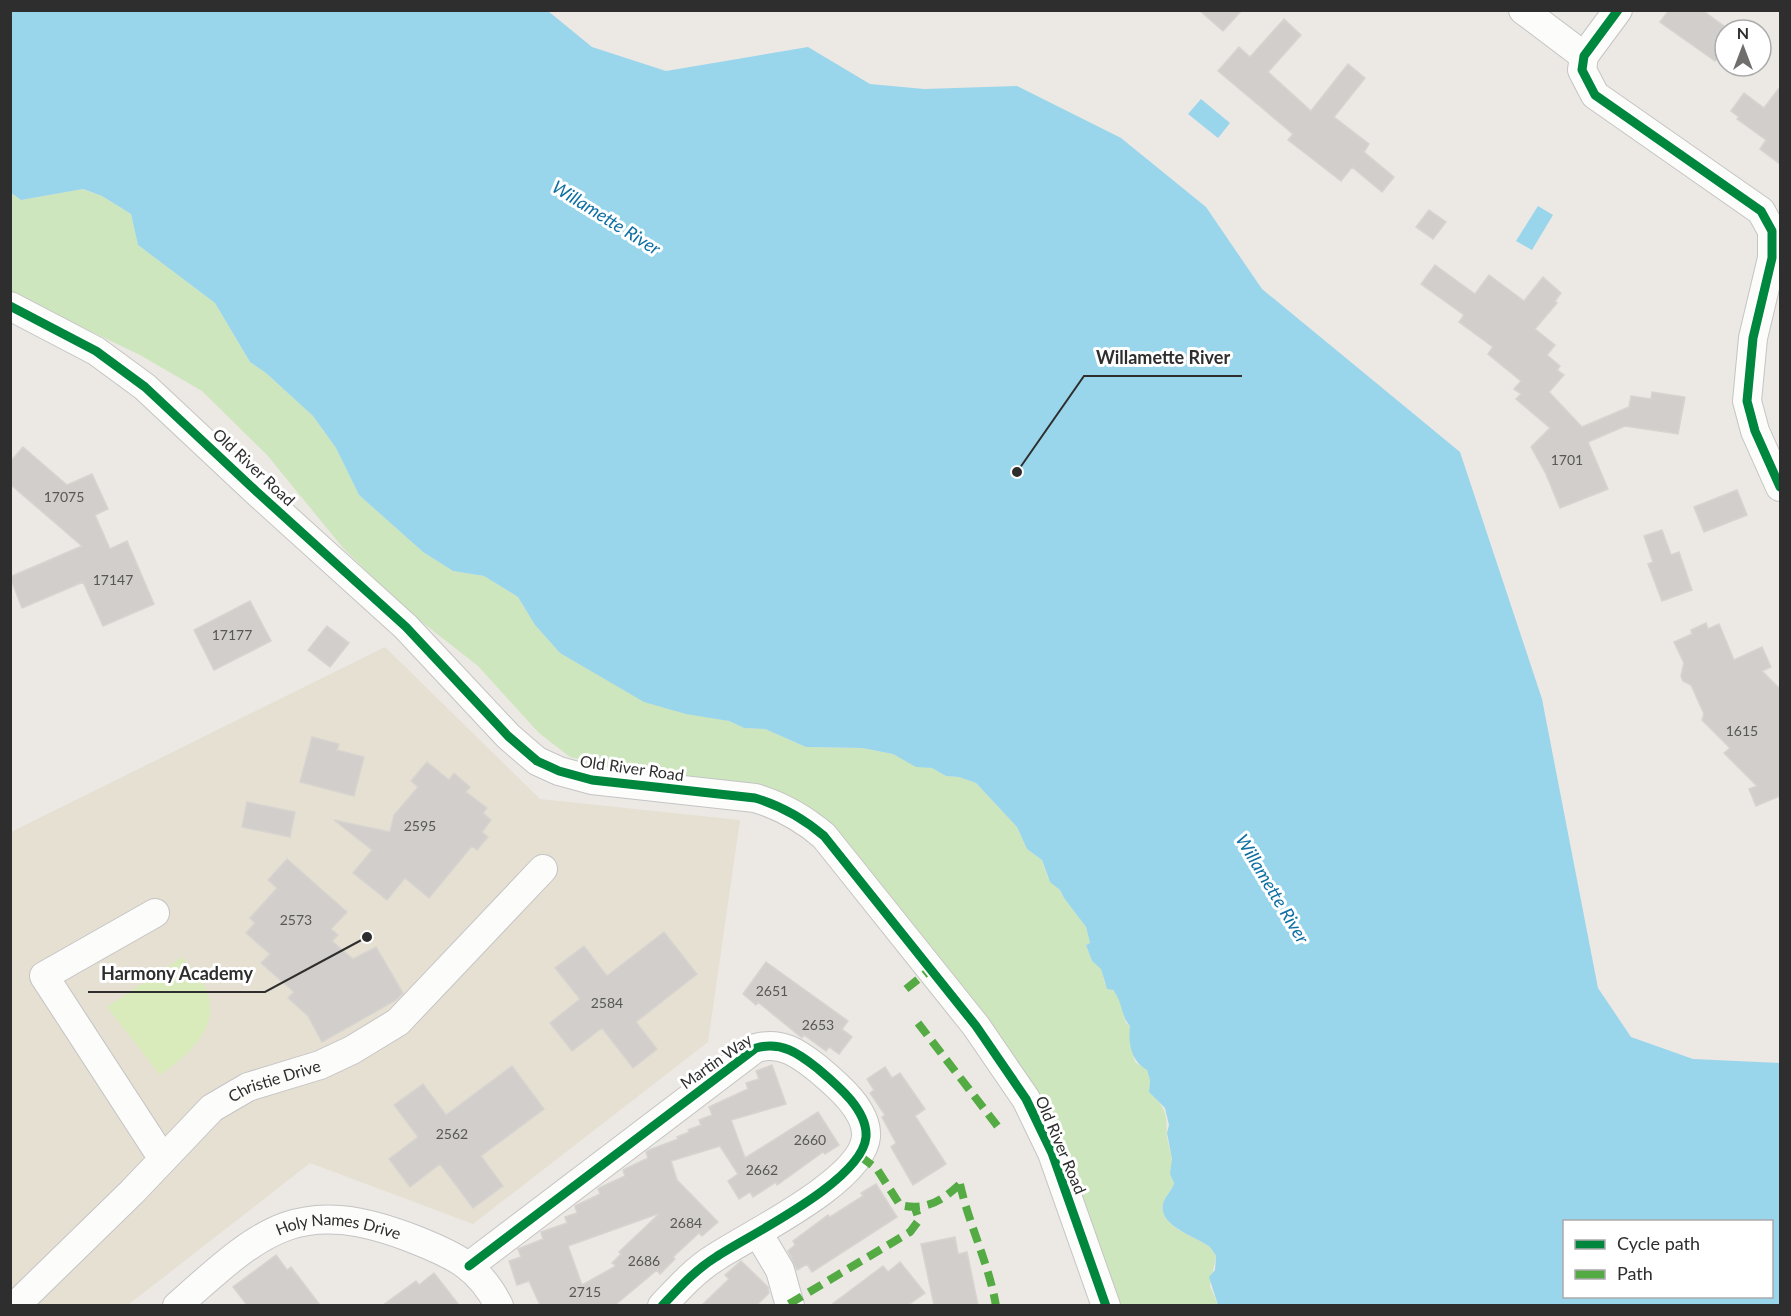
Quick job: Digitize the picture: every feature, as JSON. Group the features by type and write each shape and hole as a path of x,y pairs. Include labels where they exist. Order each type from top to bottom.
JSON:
{"street":[{"path":"1523,10 1584,56"},
{"path":"1618,10 1584,56 1582,70 1595,95 1761,211 1772,231 1770,274 1753,338 1748,401 1755,431 1780,487"},
{"name":"Old River Road","path":"10,306 96,351 146,387 257,492 343,567 406,627 508,736 537,760 559,771 592,780 755,798 774,803 803,818 824,836 976,1026 1026,1099 1052,1153 1106,1305"},
{"name":"Christie Drive","path":"15,1305 164,1159 212,1108 248,1087 320,1065 352,1050 398,1022 543,869"},
{"path":"155,913 44,976 164,1159"},
{"name":"Martin Way","path":"469,1266 756,1048 769,1044 785,1047 826,1075 860,1112 866,1136 860,1156 846,1174 758,1233 715,1257 688,1279 662,1305"},
{"name":"Holy Names Drive","path":"177,1305 226,1262 263,1235 294,1222 350,1220 382,1227 453,1254 482,1277 500,1305"},
{"path":"758,1233 780,1270 790,1305"}],"shaded area":[{"path":"385,647 540,799 740,820 708,1042 473,1224 310,1163 128,1305 11,1306 11,832"}],"green space":[{"path":"82,189 102,196 131,214 138,245 215,303 250,362 266,373 313,416 336,448 359,495 423,552 453,571 484,576 518,597 535,625 560,653 619,686 667,708 729,721 744,728 765,729 806,747 862,748 893,754 916,766 932,768 946,776 959,777 976,783 1017,827 1027,849 1042,860 1048,878 1060,890 1086,927 1090,943 1086,945 1092,961 1101,968 1105,984 1119,996 1126,1023 1130,1026 1134,1059 1136,1063 1147,1069 1150,1080 1149,1092 1160,1103 1166,1117 1174,1183 1164,1201 1163,1212 1171,1224 1208,1246 1216,1256 1210,1286 1218,1305 1115,1305 1077,1200 828,825 570,757 539,733 478,666 404,608 344,549 267,455 202,391 140,355 11,293 10,193 21,200"},
{"path":"182,957 205,987 210,1001 210,1014 206,1027 192,1049 160,1075 107,1007"}],"water":[{"path":"10,11 548,11 592,47 666,71 808,47 870,84 924,89 1017,86 1121,138 1206,207 1262,289 1460,452 1542,699 1598,988 1631,1037 1693,1059 1780,1063 1780,1305 1218,1305 1209,1277 1215,1270 1216,1256 1208,1246 1171,1224 1163,1211 1164,1201 1174,1183 1170,1174 1172,1159 1165,1108 1149,1092 1150,1080 1147,1070 1134,1057 1130,1026 1119,999 1113,990 1107,989 1101,969 1092,961 1086,945 1090,943 1086,927 1060,890 1050,882 1042,860 1027,849 1017,827 976,783 959,777 946,776 932,768 916,767 893,754 862,748 806,747 765,729 744,728 729,721 686,714 644,702 560,653 535,625 518,597 484,576 453,571 423,552 359,495 336,448 313,416 266,373 250,362 215,303 138,245 131,214 102,196 83,189 21,200 11,193"},
{"path":"1201,99 1230,123 1218,138 1188,114"},
{"path":"1538,206 1553,215 1532,250 1516,241"}],"building":[{"path":"1199,10 1242,10 1223,31"},
{"path":"1669,10 1702,10 1713,18 1713,60 1660,22"},
{"path":"1284,19 1301,35 1268,72 1311,111 1348,64 1365,78 1334,117 1369,144 1364,152 1394,177 1382,192 1352,167 1341,181 1288,140 1293,134 1218,71 1239,47 1250,57"},
{"path":"1780,87 1780,164 1760,149 1766,140 1737,119 1739,117 1731,111 1744,93 1764,108"},
{"path":"1429,210 1446,222 1433,239 1416,227"},
{"path":"1435,265 1475,294 1489,275 1524,301 1543,277 1561,293 1555,301 1557,303 1535,329 1555,345 1547,355 1560,366 1557,370 1564,375 1549,392 1582,427 1629,407 1631,396 1651,399 1652,392 1685,397 1678,434 1625,426 1588,442 1608,489 1560,508 1546,474 1531,447 1550,428 1516,399 1521,394 1514,389 1521,381 1488,354 1493,347 1459,322 1464,315 1421,284"},
{"path":"23,447 67,485 92,474 108,509 95,515 110,549 127,541 154,604 103,626 83,582 22,608 10,577 82,546 10,484 10,462"},
{"path":"1737,490 1747,515 1704,532 1694,507"},
{"path":"1662,530 1671,555 1679,552 1692,590 1662,601 1648,564 1653,562 1644,536"},
{"path":"250,601 271,641 214,670 194,630"},
{"path":"1706,623 1708,629 1719,624 1734,660 1762,647 1771,667 1762,671 1780,689 1780,796 1756,806 1749,789 1757,786 1724,753 1730,748 1702,720 1704,714 1691,685 1683,681 1681,676 1684,663 1674,642 1692,634 1691,630"},
{"path":"327,626 349,643 330,667 308,650"},
{"path":"312,737 339,744 337,750 364,757 354,796 300,782"},
{"path":"427,762 449,780 454,773 470,787 466,792 487,808 483,813 491,820 482,832 488,837 477,850 472,846 429,898 405,878 387,900 353,873 372,850 334,820 390,832 394,815 418,787 411,781"},
{"path":"247,802 295,812 290,837 242,827"},
{"path":"287,859 347,912 331,929 338,935 332,941 353,959 376,947 403,993 396,1000 322,1042 308,1016 288,998 294,992 261,963 270,954 246,933 255,923 250,918 277,888 268,880"},
{"path":"664,932 697,974 636,1022 657,1049 633,1068 602,1028 572,1051 550,1023 580,999 555,968 584,946 607,976"},
{"path":"766,962 848,1021 842,1029 852,1037 839,1054 829,1047 826,1051 804,1035 802,1038 758,1002 756,1005 743,994"},
{"path":"772,1065 786,1104 731,1120 745,1158 818,1112 839,1145 825,1154 823,1152 777,1185 776,1182 753,1197 750,1192 739,1199 728,1181 738,1174 720,1146 671,1161 677,1180 718,1222 702,1236 699,1233 673,1257 675,1259 660,1274 657,1270 615,1305 540,1305 529,1281 517,1285 509,1261 521,1257 518,1249 543,1239 541,1232 567,1223 565,1217 577,1213 575,1206 600,1194 598,1189 601,1187 625,1176 623,1170 648,1158 646,1152 678,1139 677,1137 689,1132 688,1130 701,1125 699,1120 712,1115 709,1107 748,1089 746,1083 759,1079 756,1071","holes":["660,1213 619,1252 621,1254 612,1263 616,1266 582,1285 568,1246"]},
{"path":"512,1066 544,1109 481,1156 503,1186 473,1208 440,1164 410,1187 389,1159 418,1137 394,1105 423,1084 446,1115"},
{"path":"885,1067 892,1078 900,1073 925,1109 915,1116 946,1164 913,1185 891,1147 896,1143 882,1117 885,1115 870,1093 874,1090 867,1079"},
{"path":"876,1184 897,1217 812,1272 807,1264 797,1270 788,1251 795,1245 793,1241 828,1215 830,1217 863,1196 861,1193"},
{"path":"955,1237 958,1254 967,1252 978,1305 934,1305 921,1244"},
{"path":"276,1255 287,1270 291,1267 320,1305 247,1305 233,1287"},
{"path":"741,1261 768,1287 769,1293 757,1305 702,1305 729,1279 725,1275"},
{"path":"900,1262 925,1293 908,1305 831,1305 883,1266 888,1272"},
{"path":"434,1273 459,1305 383,1305 416,1281 419,1285"}],"marked path":[{"path":"906,989 931,969"},
{"path":"918,1023 1002,1132"},
{"path":"860,1156 877,1169 900,1205 918,1207 933,1203 960,1184"},
{"path":"960,1184 989,1275 996,1306"},
{"path":"789,1304 910,1232 919,1220 915,1208"}],"cycle path":[{"path":"1618,10 1584,56 1582,70 1595,95 1761,211 1772,231 1772,258 1753,338 1747,401 1755,431 1780,487"},
{"path":"10,306 96,351 145,387 406,627 508,736 537,761 559,771 592,780 755,798 792,813 824,836 976,1026 1026,1099 1052,1153 1106,1306"},
{"path":"469,1266 756,1048 773,1046 796,1053 833,1082 849,1098 862,1117 866,1137 860,1154 846,1171 803,1205 708,1262 662,1306"}],"place":[{"name":"Willamette River","path":"1017,472"},
{"name":"Harmony Academy","path":"367,937"}]}
